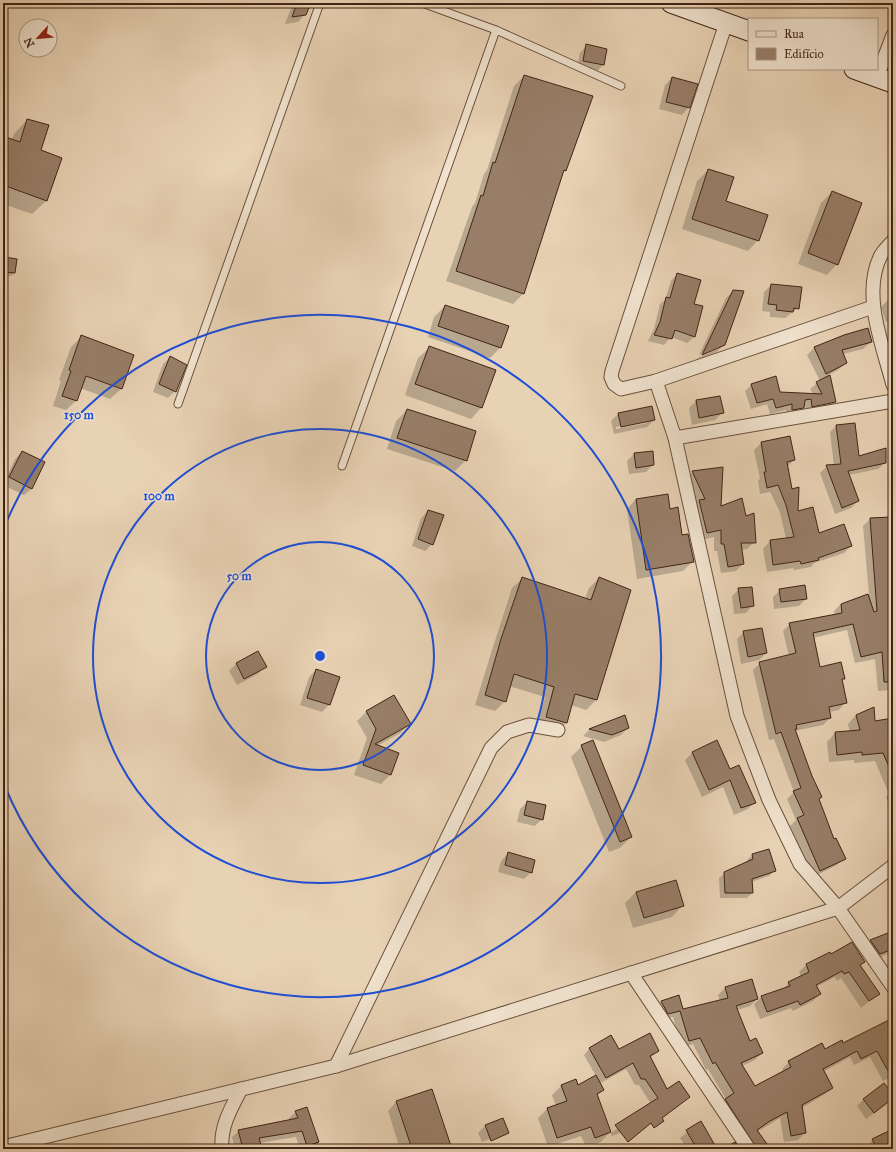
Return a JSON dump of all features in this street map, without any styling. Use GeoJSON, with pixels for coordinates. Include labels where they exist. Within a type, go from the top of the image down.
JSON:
{"type":"FeatureCollection","features":[{"type":"Feature","properties":{"kind":"main road"},"geometry":{"type":"LineString","coordinates":[[671,3],[748,31]]}},
{"type":"Feature","properties":{"kind":"main road"},"geometry":{"type":"LineString","coordinates":[[857,70],[885,80]]}},
{"type":"Feature","properties":{"kind":"street"},"geometry":{"type":"LineString","coordinates":[[726,23],[611,378],[614,384],[621,389],[656,381],[874,306]]}},
{"type":"Feature","properties":{"kind":"street"},"geometry":{"type":"LineString","coordinates":[[885,80],[893,35]]}},
{"type":"Feature","properties":{"kind":"street"},"geometry":{"type":"LineString","coordinates":[[893,241],[881,254],[874,273],[874,306],[893,385]]}},
{"type":"Feature","properties":{"kind":"street"},"geometry":{"type":"LineString","coordinates":[[656,381],[675,438],[737,716],[769,800],[800,864],[838,908],[893,987]]}},
{"type":"Feature","properties":{"kind":"street"},"geometry":{"type":"LineString","coordinates":[[675,438],[893,401]]}},
{"type":"Feature","properties":{"kind":"street"},"geometry":{"type":"LineString","coordinates":[[336,1066],[491,748],[507,732],[530,726],[558,730]]}},
{"type":"Feature","properties":{"kind":"street"},"geometry":{"type":"LineString","coordinates":[[11,1147],[336,1066],[838,908],[893,866]]}},
{"type":"Feature","properties":{"kind":"street"},"geometry":{"type":"LineString","coordinates":[[631,973],[749,1149]]}},
{"type":"Feature","properties":{"kind":"street"},"geometry":{"type":"LineString","coordinates":[[222,1149],[221,1138],[228,1115],[241,1089]]}},
{"type":"Feature","properties":{"kind":"lane"},"geometry":{"type":"LineString","coordinates":[[178,404],[320,3]]}},
{"type":"Feature","properties":{"kind":"lane"},"geometry":{"type":"LineString","coordinates":[[422,3],[496,30],[621,86]]}},
{"type":"Feature","properties":{"kind":"lane"},"geometry":{"type":"LineString","coordinates":[[342,466],[496,30]]}},
{"type":"Feature","properties":{"kind":"building"},"geometry":{"type":"Polygon","coordinates":[[[297,3],[311,3],[306,15],[292,17],[297,3]]]}},
{"type":"Feature","properties":{"kind":"building"},"geometry":{"type":"Polygon","coordinates":[[[586,44],[607,49],[604,65],[583,61],[586,44]]]}},
{"type":"Feature","properties":{"kind":"building"},"geometry":{"type":"Polygon","coordinates":[[[524,75],[593,96],[566,171],[564,170],[524,294],[456,271],[481,195],[483,196],[493,162],[495,163],[524,75]]]}},
{"type":"Feature","properties":{"kind":"building"},"geometry":{"type":"Polygon","coordinates":[[[672,77],[698,84],[690,108],[666,102],[672,77]]]}},
{"type":"Feature","properties":{"kind":"building"},"geometry":{"type":"Polygon","coordinates":[[[27,119],[49,125],[41,150],[62,158],[47,201],[3,185],[3,136],[20,142],[27,119]]]}},
{"type":"Feature","properties":{"kind":"building"},"geometry":{"type":"Polygon","coordinates":[[[708,169],[734,177],[726,201],[768,215],[759,241],[692,219],[708,169]]]}},
{"type":"Feature","properties":{"kind":"building"},"geometry":{"type":"Polygon","coordinates":[[[832,191],[862,203],[838,265],[808,253],[832,191]]]}},
{"type":"Feature","properties":{"kind":"building"},"geometry":{"type":"Polygon","coordinates":[[[4,257],[17,259],[15,273],[3,272],[4,257]]]}},
{"type":"Feature","properties":{"kind":"building"},"geometry":{"type":"Polygon","coordinates":[[[677,273],[701,280],[694,304],[703,306],[695,337],[675,330],[672,339],[654,335],[660,322],[666,297],[670,298],[677,273]]]}},
{"type":"Feature","properties":{"kind":"building"},"geometry":{"type":"Polygon","coordinates":[[[771,284],[802,287],[799,309],[794,308],[793,312],[776,310],[777,305],[768,304],[771,284]]]}},
{"type":"Feature","properties":{"kind":"building"},"geometry":{"type":"Polygon","coordinates":[[[733,290],[744,291],[725,345],[702,355],[733,290]]]}},
{"type":"Feature","properties":{"kind":"building"},"geometry":{"type":"Polygon","coordinates":[[[445,305],[509,326],[501,348],[438,326],[445,305]]]}},
{"type":"Feature","properties":{"kind":"building"},"geometry":{"type":"Polygon","coordinates":[[[868,328],[872,342],[842,350],[847,363],[826,374],[814,347],[844,335],[868,328]]]}},
{"type":"Feature","properties":{"kind":"building"},"geometry":{"type":"Polygon","coordinates":[[[81,335],[134,355],[122,389],[86,376],[77,401],[62,396],[81,335]]]}},
{"type":"Feature","properties":{"kind":"building"},"geometry":{"type":"Polygon","coordinates":[[[429,346],[496,370],[482,408],[415,384],[429,346]]]}},
{"type":"Feature","properties":{"kind":"building"},"geometry":{"type":"Polygon","coordinates":[[[170,356],[187,365],[176,392],[159,384],[170,356]]]}},
{"type":"Feature","properties":{"kind":"building"},"geometry":{"type":"Polygon","coordinates":[[[830,375],[836,402],[812,407],[811,399],[805,400],[804,408],[792,410],[792,404],[776,408],[773,399],[757,403],[751,384],[776,376],[780,392],[822,394],[816,382],[830,375]]]}},
{"type":"Feature","properties":{"kind":"building"},"geometry":{"type":"Polygon","coordinates":[[[720,396],[724,413],[699,418],[696,400],[720,396]]]}},
{"type":"Feature","properties":{"kind":"building"},"geometry":{"type":"Polygon","coordinates":[[[652,406],[655,420],[621,427],[618,413],[652,406]]]}},
{"type":"Feature","properties":{"kind":"building"},"geometry":{"type":"Polygon","coordinates":[[[407,409],[476,431],[467,461],[397,438],[407,409]]]}},
{"type":"Feature","properties":{"kind":"building"},"geometry":{"type":"Polygon","coordinates":[[[855,423],[859,456],[886,448],[886,463],[848,471],[859,501],[842,508],[826,465],[841,464],[836,425],[855,423]]]}},
{"type":"Feature","properties":{"kind":"building"},"geometry":{"type":"Polygon","coordinates":[[[790,436],[795,460],[787,462],[792,489],[799,487],[798,511],[813,507],[819,533],[844,524],[852,546],[818,558],[819,560],[801,564],[800,561],[773,565],[770,540],[794,537],[786,505],[778,485],[767,488],[761,442],[790,436]]]}},
{"type":"Feature","properties":{"kind":"building"},"geometry":{"type":"Polygon","coordinates":[[[22,451],[45,462],[32,489],[9,477],[22,451]]]}},
{"type":"Feature","properties":{"kind":"building"},"geometry":{"type":"Polygon","coordinates":[[[653,451],[654,465],[636,468],[634,453],[653,451]]]}},
{"type":"Feature","properties":{"kind":"building"},"geometry":{"type":"Polygon","coordinates":[[[723,467],[721,506],[742,498],[746,516],[754,513],[756,543],[741,543],[744,564],[728,567],[724,544],[721,544],[721,530],[707,533],[699,500],[705,499],[692,471],[723,467]]]}},
{"type":"Feature","properties":{"kind":"building"},"geometry":{"type":"Polygon","coordinates":[[[668,494],[670,509],[678,507],[682,535],[688,534],[694,562],[646,570],[636,499],[668,494]]]}},
{"type":"Feature","properties":{"kind":"building"},"geometry":{"type":"Polygon","coordinates":[[[428,510],[444,515],[433,545],[418,539],[428,510]]]}},
{"type":"Feature","properties":{"kind":"building"},"geometry":{"type":"Polygon","coordinates":[[[891,517],[893,543],[893,682],[884,682],[882,652],[861,657],[853,624],[813,633],[820,667],[841,662],[845,679],[842,679],[847,703],[829,707],[831,718],[796,725],[797,729],[795,729],[812,776],[822,797],[819,799],[834,839],[836,838],[846,859],[820,871],[797,818],[804,815],[793,791],[801,788],[781,732],[776,734],[759,662],[796,653],[789,623],[842,613],[841,604],[868,594],[874,612],[877,611],[870,518],[891,517]]]}},
{"type":"Feature","properties":{"kind":"building"},"geometry":{"type":"Polygon","coordinates":[[[522,577],[591,600],[599,577],[631,590],[597,700],[575,694],[567,723],[546,717],[554,687],[514,674],[506,702],[485,695],[501,639],[522,577]]]}},
{"type":"Feature","properties":{"kind":"building"},"geometry":{"type":"Polygon","coordinates":[[[805,585],[807,599],[781,602],[779,589],[805,585]]]}},
{"type":"Feature","properties":{"kind":"building"},"geometry":{"type":"Polygon","coordinates":[[[752,587],[754,606],[741,608],[738,588],[752,587]]]}},
{"type":"Feature","properties":{"kind":"building"},"geometry":{"type":"Polygon","coordinates":[[[762,628],[767,653],[748,657],[743,631],[762,628]]]}},
{"type":"Feature","properties":{"kind":"building"},"geometry":{"type":"Polygon","coordinates":[[[258,651],[267,667],[244,679],[236,663],[258,651]]]}},
{"type":"Feature","properties":{"kind":"building"},"geometry":{"type":"Polygon","coordinates":[[[316,669],[340,677],[330,705],[307,698],[316,669]]]}},
{"type":"Feature","properties":{"kind":"building"},"geometry":{"type":"Polygon","coordinates":[[[394,695],[411,724],[375,744],[399,753],[391,775],[363,765],[376,729],[366,711],[394,695]]]}},
{"type":"Feature","properties":{"kind":"building"},"geometry":{"type":"Polygon","coordinates":[[[874,707],[875,721],[893,718],[893,776],[883,753],[862,755],[862,752],[837,755],[835,732],[860,730],[856,715],[874,707]]]}},
{"type":"Feature","properties":{"kind":"building"},"geometry":{"type":"Polygon","coordinates":[[[625,715],[629,728],[612,735],[589,729],[625,715]]]}},
{"type":"Feature","properties":{"kind":"building"},"geometry":{"type":"Polygon","coordinates":[[[593,740],[632,837],[620,842],[581,745],[593,740]]]}},
{"type":"Feature","properties":{"kind":"building"},"geometry":{"type":"Polygon","coordinates":[[[717,740],[730,769],[739,765],[756,803],[741,808],[730,780],[709,790],[692,752],[717,740]]]}},
{"type":"Feature","properties":{"kind":"building"},"geometry":{"type":"Polygon","coordinates":[[[527,801],[546,805],[543,820],[524,815],[527,801]]]}},
{"type":"Feature","properties":{"kind":"building"},"geometry":{"type":"Polygon","coordinates":[[[769,849],[776,871],[752,879],[753,893],[725,893],[724,872],[753,859],[752,854],[769,849]]]}},
{"type":"Feature","properties":{"kind":"building"},"geometry":{"type":"Polygon","coordinates":[[[508,852],[535,860],[532,873],[505,865],[508,852]]]}},
{"type":"Feature","properties":{"kind":"building"},"geometry":{"type":"Polygon","coordinates":[[[676,880],[684,906],[644,918],[636,892],[676,880]]]}},
{"type":"Feature","properties":{"kind":"building"},"geometry":{"type":"Polygon","coordinates":[[[893,931],[893,949],[880,954],[870,940],[893,931]]]}},
{"type":"Feature","properties":{"kind":"building"},"geometry":{"type":"Polygon","coordinates":[[[852,942],[865,962],[860,965],[880,994],[869,1001],[849,972],[844,974],[842,971],[816,985],[821,994],[800,1005],[798,1001],[767,1012],[761,996],[790,986],[788,982],[809,972],[806,964],[830,952],[831,954],[852,942]]]}},
{"type":"Feature","properties":{"kind":"building"},"geometry":{"type":"Polygon","coordinates":[[[752,979],[758,999],[736,1006],[750,1041],[756,1038],[763,1053],[741,1063],[755,1086],[791,1067],[788,1061],[822,1043],[825,1049],[842,1040],[843,1043],[893,1018],[893,1080],[877,1051],[861,1059],[857,1051],[823,1069],[833,1088],[802,1105],[806,1133],[791,1136],[787,1112],[757,1130],[767,1144],[761,1149],[757,1149],[725,1099],[734,1093],[715,1062],[713,1064],[700,1038],[689,1041],[680,1011],[668,1014],[661,1001],[679,995],[683,1009],[728,998],[725,987],[752,979]]]}},
{"type":"Feature","properties":{"kind":"building"},"geometry":{"type":"Polygon","coordinates":[[[650,1033],[659,1051],[650,1056],[667,1089],[679,1081],[690,1097],[662,1118],[664,1121],[654,1128],[651,1123],[628,1142],[615,1125],[658,1098],[645,1079],[641,1079],[633,1063],[606,1078],[589,1048],[611,1035],[619,1049],[650,1033]]]}},
{"type":"Feature","properties":{"kind":"building"},"geometry":{"type":"Polygon","coordinates":[[[596,1075],[604,1090],[597,1094],[611,1132],[595,1138],[591,1127],[557,1138],[547,1108],[567,1101],[561,1085],[576,1079],[578,1085],[596,1075]]]}},
{"type":"Feature","properties":{"kind":"building"},"geometry":{"type":"Polygon","coordinates":[[[884,1083],[893,1095],[893,1098],[874,1113],[863,1099],[884,1083]]]}},
{"type":"Feature","properties":{"kind":"building"},"geometry":{"type":"Polygon","coordinates":[[[432,1089],[452,1149],[412,1149],[396,1101],[432,1089]]]}},
{"type":"Feature","properties":{"kind":"building"},"geometry":{"type":"Polygon","coordinates":[[[307,1107],[319,1142],[307,1146],[302,1131],[259,1138],[262,1149],[243,1149],[238,1130],[298,1118],[295,1111],[307,1107]]]}},
{"type":"Feature","properties":{"kind":"building"},"geometry":{"type":"Polygon","coordinates":[[[503,1118],[509,1133],[491,1141],[485,1125],[503,1118]]]}},
{"type":"Feature","properties":{"kind":"building"},"geometry":{"type":"Polygon","coordinates":[[[701,1121],[717,1149],[697,1149],[686,1130],[701,1121]]]}},
{"type":"Feature","properties":{"kind":"building"},"geometry":{"type":"Polygon","coordinates":[[[893,1129],[893,1149],[877,1149],[872,1139],[893,1129]]]}},
{"type":"Feature","properties":{"kind":"building"},"geometry":{"type":"Polygon","coordinates":[[[735,1142],[739,1149],[723,1149],[735,1142]]]}}]}
